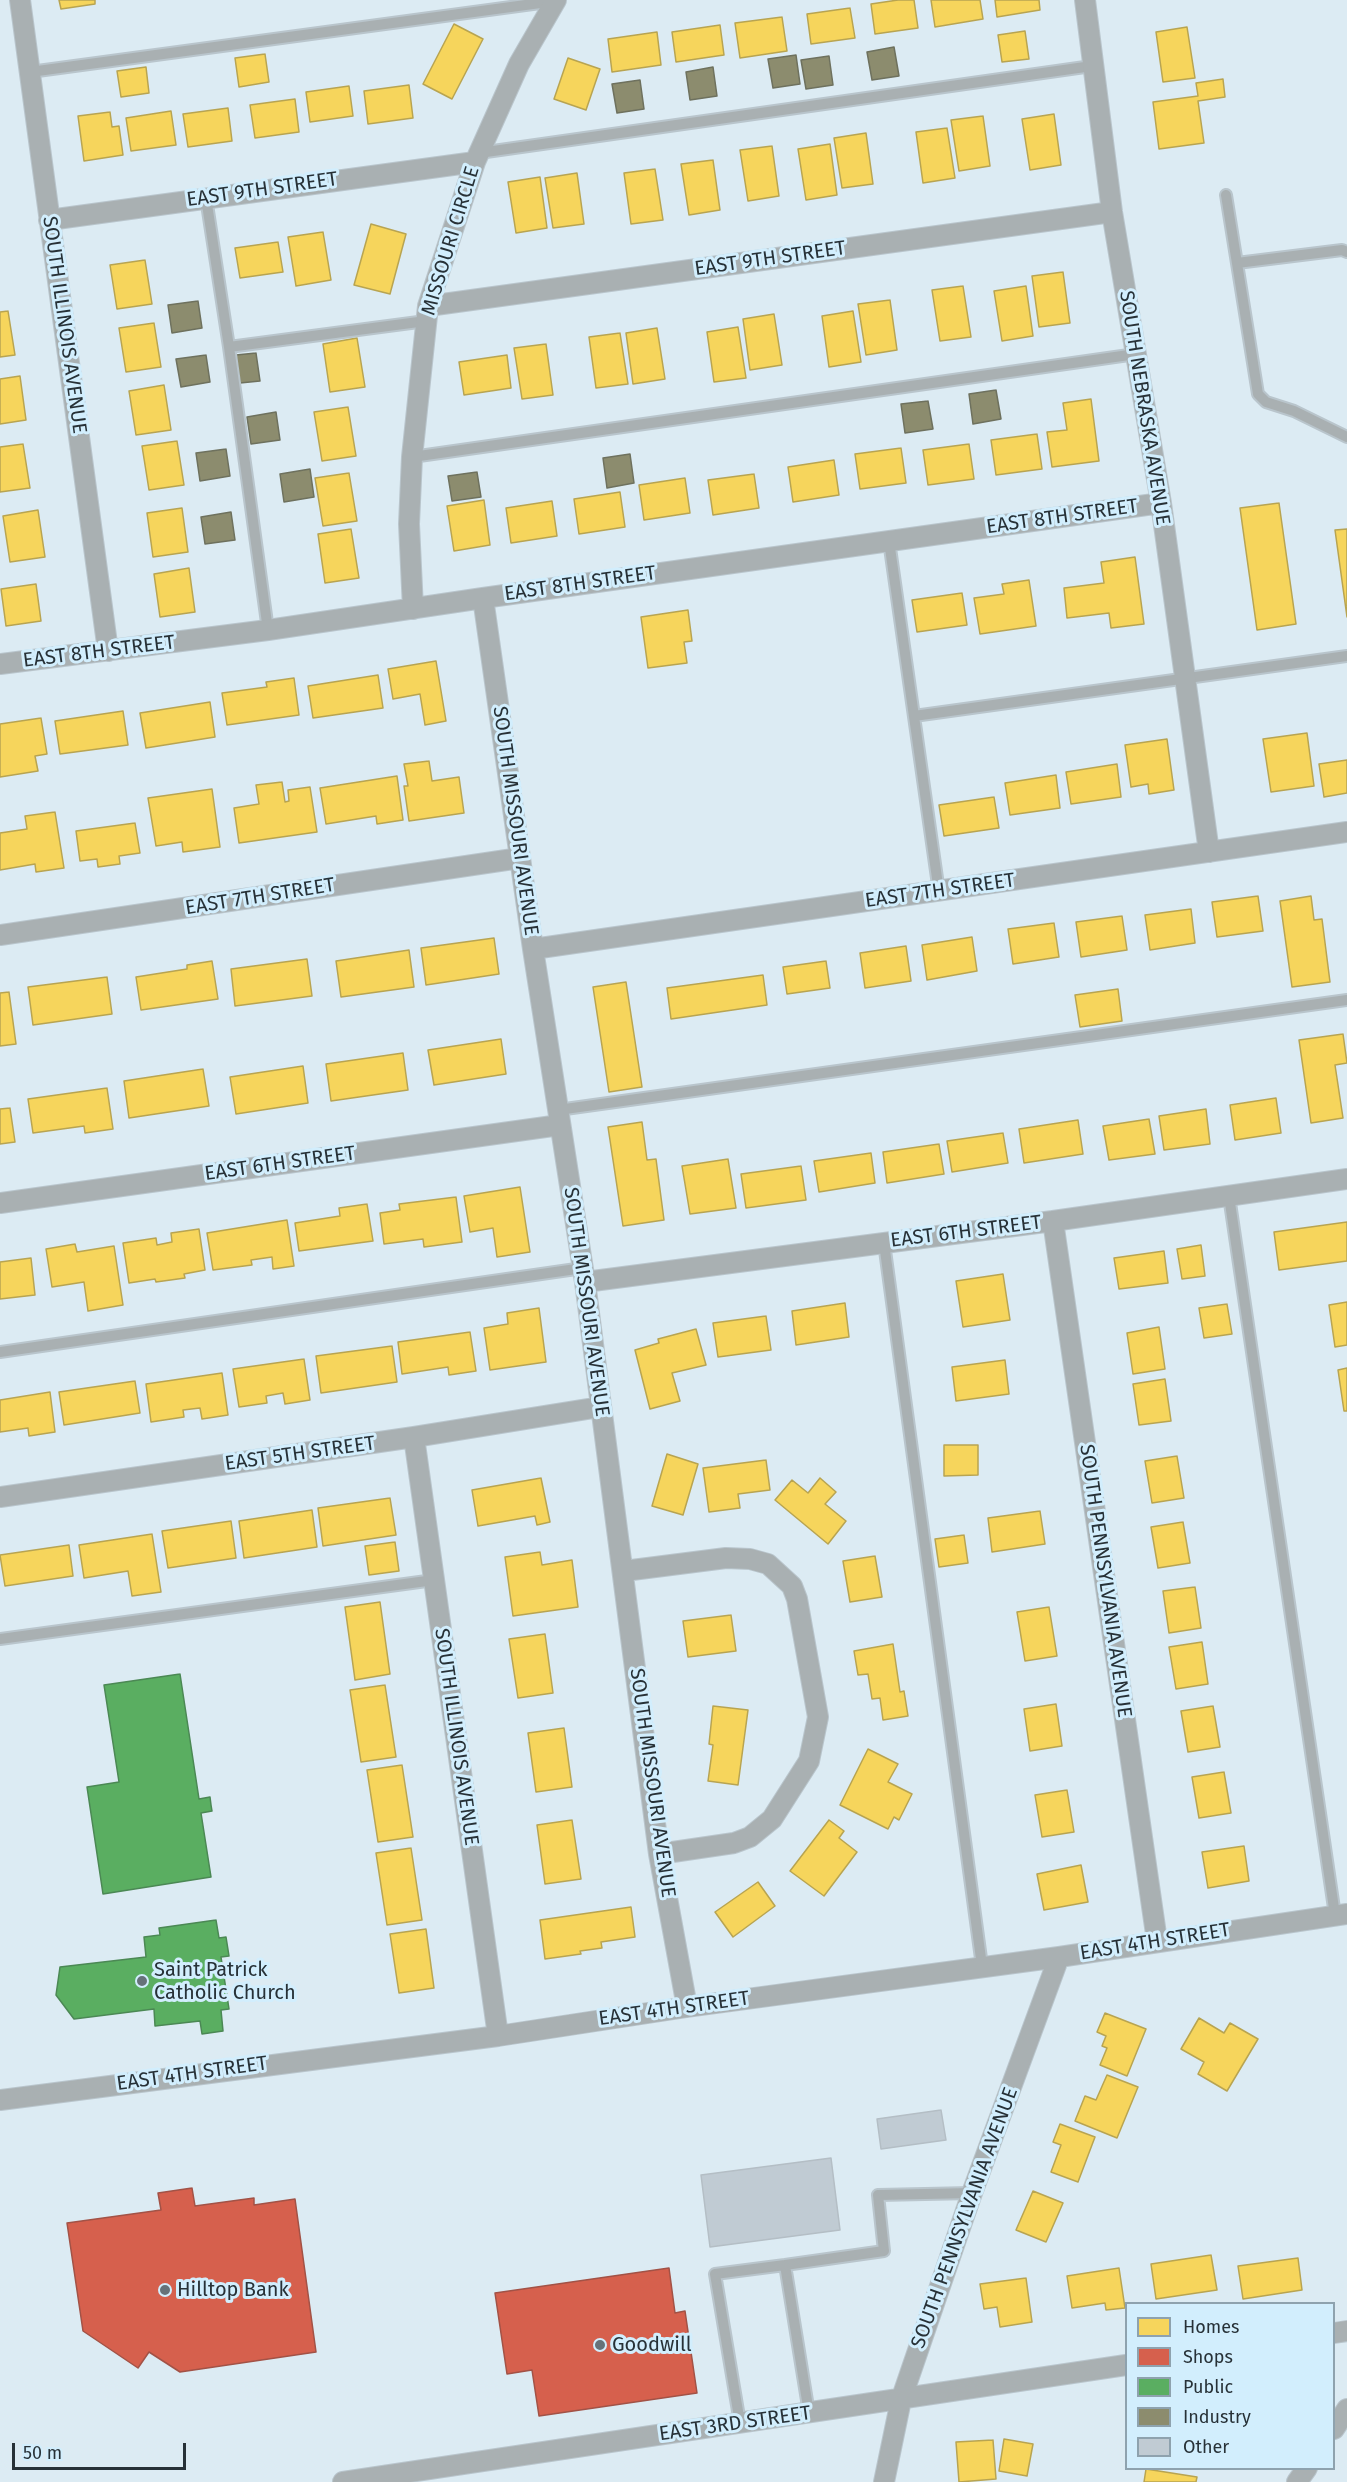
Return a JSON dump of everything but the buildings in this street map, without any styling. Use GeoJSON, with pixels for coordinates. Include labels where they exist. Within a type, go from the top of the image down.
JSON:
{"type":"FeatureCollection","features":[{"type":"Feature","properties":{"kind":"street","name":"SOUTH ILLINOIS AVENUE"},"geometry":{"type":"LineString","coordinates":[[20,0],[108,651]]}},
{"type":"Feature","properties":{"kind":"street","name":"MISSOURI CIRCLE"},"geometry":{"type":"LineString","coordinates":[[413,609],[409,524],[412,457],[427,314],[477,157],[519,64],[556,0]]}},
{"type":"Feature","properties":{"kind":"street","name":"SOUTH NEBRASKA AVENUE"},"geometry":{"type":"LineString","coordinates":[[1085,0],[1112,212],[1161,503],[1209,852]]}},
{"type":"Feature","properties":{"kind":"street","name":"EAST 9TH STREET"},"geometry":{"type":"LineString","coordinates":[[50,220],[477,157]]}},
{"type":"Feature","properties":{"kind":"street","name":"EAST 9TH STREET"},"geometry":{"type":"LineString","coordinates":[[427,314],[1112,212]]}},
{"type":"Feature","properties":{"kind":"street","name":"EAST 8TH STREET"},"geometry":{"type":"LineString","coordinates":[[0,664],[268,630],[1161,503]]}},
{"type":"Feature","properties":{"kind":"street","name":"SOUTH MISSOURI AVENUE"},"geometry":{"type":"LineString","coordinates":[[483,598],[533,949],[584,1275],[659,1854],[687,2007]]}},
{"type":"Feature","properties":{"kind":"street","name":"EAST 7TH STREET"},"geometry":{"type":"LineString","coordinates":[[533,949],[1347,832]]}},
{"type":"Feature","properties":{"kind":"street","name":"EAST 7TH STREET"},"geometry":{"type":"LineString","coordinates":[[0,935],[520,858]]}},
{"type":"Feature","properties":{"kind":"street","name":"EAST 6TH STREET"},"geometry":{"type":"LineString","coordinates":[[0,1203],[559,1118]]}},
{"type":"Feature","properties":{"kind":"street","name":"EAST 6TH STREET"},"geometry":{"type":"LineString","coordinates":[[584,1275],[884,1243],[1347,1179]]}},
{"type":"Feature","properties":{"kind":"street","name":"SOUTH PENNSYLVANIA AVENUE"},"geometry":{"type":"LineString","coordinates":[[1053,1221],[1157,1941]]}},
{"type":"Feature","properties":{"kind":"street","name":"EAST 5TH STREET"},"geometry":{"type":"LineString","coordinates":[[0,1497],[414,1437],[600,1407]]}},
{"type":"Feature","properties":{"kind":"street","name":"SOUTH ILLINOIS AVENUE"},"geometry":{"type":"LineString","coordinates":[[414,1437],[498,2036]]}},
{"type":"Feature","properties":{"kind":"street"},"geometry":{"type":"LineString","coordinates":[[624,1571],[726,1558],[750,1559],[768,1564],[784,1576],[795,1592],[818,1717],[809,1761],[772,1819],[750,1837],[734,1843],[659,1854]]}},
{"type":"Feature","properties":{"kind":"street","name":"EAST 4TH STREET"},"geometry":{"type":"LineString","coordinates":[[0,2100],[498,2036],[687,2007],[1059,1957],[1341,1914]]}},
{"type":"Feature","properties":{"kind":"street","name":"SOUTH PENNSYLVANIA AVENUE"},"geometry":{"type":"LineString","coordinates":[[884,2482],[900,2400],[972,2193],[1059,1957]]}},
{"type":"Feature","properties":{"kind":"street","name":"EAST 3RD STREET"},"geometry":{"type":"LineString","coordinates":[[343,2482],[1125,2365]]}},
{"type":"Feature","properties":{"kind":"street"},"geometry":{"type":"LineString","coordinates":[[1335,2427],[1347,2409]]}},
{"type":"Feature","properties":{"kind":"lane"},"geometry":{"type":"LineString","coordinates":[[30,72],[556,0]]}},
{"type":"Feature","properties":{"kind":"lane"},"geometry":{"type":"LineString","coordinates":[[477,157],[1092,66]]}},
{"type":"Feature","properties":{"kind":"lane"},"geometry":{"type":"LineString","coordinates":[[1226,195],[1258,394],[1266,402],[1294,411],[1347,437]]}},
{"type":"Feature","properties":{"kind":"lane"},"geometry":{"type":"LineString","coordinates":[[206,198],[268,630]]}},
{"type":"Feature","properties":{"kind":"lane"},"geometry":{"type":"LineString","coordinates":[[1237,263],[1341,250],[1347,252]]}},
{"type":"Feature","properties":{"kind":"lane"},"geometry":{"type":"LineString","coordinates":[[229,347],[427,314]]}},
{"type":"Feature","properties":{"kind":"lane"},"geometry":{"type":"LineString","coordinates":[[412,457],[1136,354]]}},
{"type":"Feature","properties":{"kind":"lane"},"geometry":{"type":"LineString","coordinates":[[889,541],[939,892]]}},
{"type":"Feature","properties":{"kind":"lane"},"geometry":{"type":"LineString","coordinates":[[914,716],[1347,656]]}},
{"type":"Feature","properties":{"kind":"lane"},"geometry":{"type":"LineString","coordinates":[[559,1118],[1347,1000]]}},
{"type":"Feature","properties":{"kind":"lane"},"geometry":{"type":"LineString","coordinates":[[1229,1196],[1341,1914]]}},
{"type":"Feature","properties":{"kind":"lane"},"geometry":{"type":"LineString","coordinates":[[884,1243],[982,1966]]}},
{"type":"Feature","properties":{"kind":"lane"},"geometry":{"type":"LineString","coordinates":[[0,1352],[584,1275]]}},
{"type":"Feature","properties":{"kind":"lane"},"geometry":{"type":"LineString","coordinates":[[0,1639],[434,1580]]}},
{"type":"Feature","properties":{"kind":"lane"},"geometry":{"type":"LineString","coordinates":[[740,2423],[715,2274],[884,2251],[878,2195],[972,2193]]}},
{"type":"Feature","properties":{"kind":"lane"},"geometry":{"type":"LineString","coordinates":[[785,2265],[808,2414]]}},
{"type":"Feature","properties":{"kind":"place","name":"Saint Patrick Catholic Church"},"geometry":{"type":"Point","coordinates":[142,1981]}},
{"type":"Feature","properties":{"kind":"place","name":"Hilltop Bank"},"geometry":{"type":"Point","coordinates":[165,2290]}},
{"type":"Feature","properties":{"kind":"place","name":"Goodwill"},"geometry":{"type":"Point","coordinates":[600,2345]}}]}
